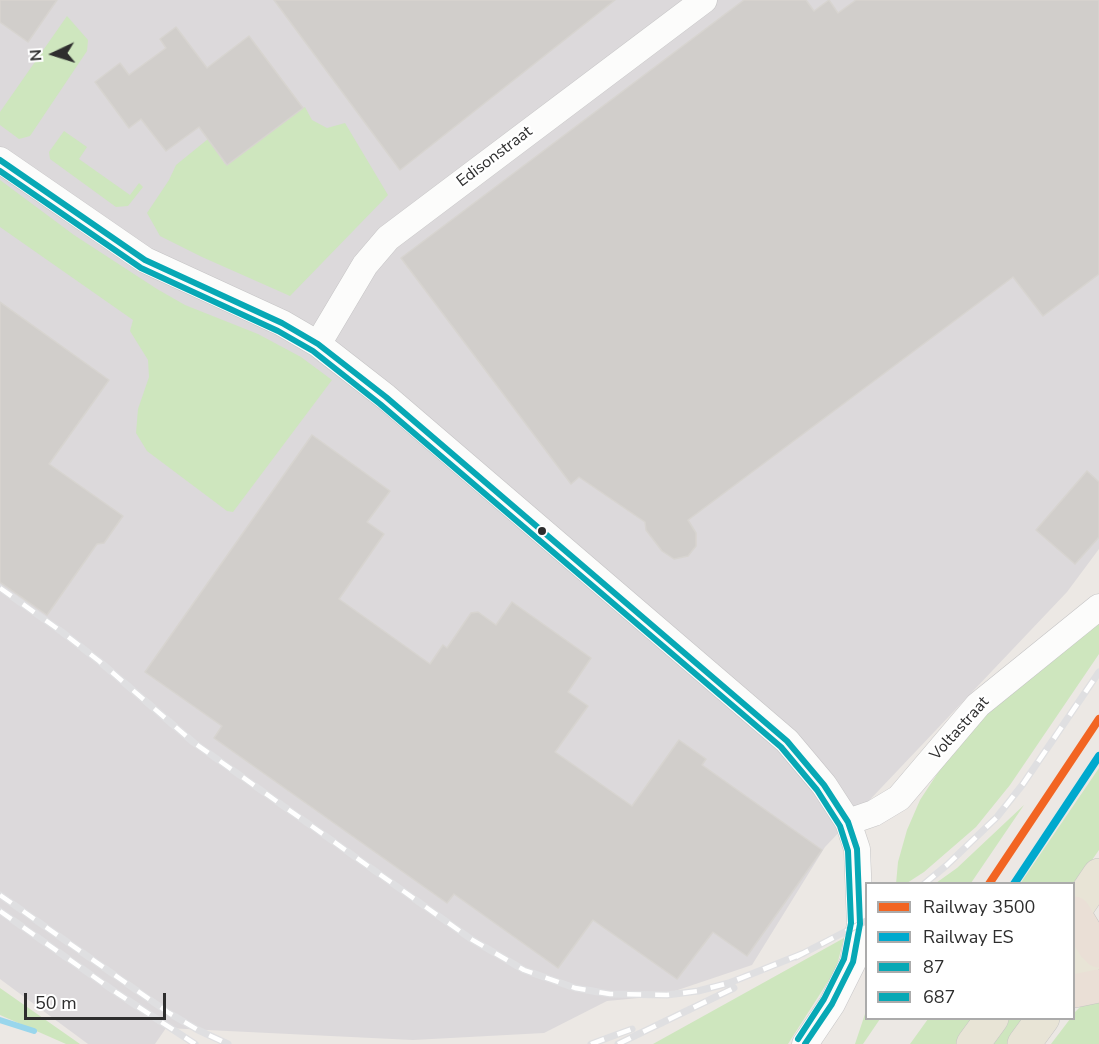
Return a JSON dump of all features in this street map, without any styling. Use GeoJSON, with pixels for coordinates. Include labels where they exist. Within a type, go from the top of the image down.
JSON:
{"type":"FeatureCollection","features":[{"type":"Feature","properties":{"kind":"highway"},"geometry":{"type":"LineString","coordinates":[[1075,913],[1098,939]]}},
{"type":"Feature","properties":{"kind":"highway"},"geometry":{"type":"LineString","coordinates":[[1075,991],[1099,986]]}},
{"type":"Feature","properties":{"kind":"main road"},"geometry":{"type":"LineString","coordinates":[[1075,911],[1099,875]]}},
{"type":"Feature","properties":{"kind":"main road"},"geometry":{"type":"LineString","coordinates":[[1075,974],[1098,939]]}},
{"type":"Feature","properties":{"kind":"main road"},"geometry":{"type":"LineString","coordinates":[[973,1044],[991,1020]]}},
{"type":"Feature","properties":{"kind":"main road"},"geometry":{"type":"LineString","coordinates":[[1024,1044],[1042,1020]]}},
{"type":"Feature","properties":{"kind":"street","name":"Edisonstraat"},"geometry":{"type":"LineString","coordinates":[[318,344],[365,265],[388,238],[704,0]]}},
{"type":"Feature","properties":{"kind":"street"},"geometry":{"type":"LineString","coordinates":[[0,160],[145,260],[282,323],[318,344],[394,405],[787,741],[824,785],[848,822],[857,849],[860,924],[853,962],[832,1004],[806,1044]]}},
{"type":"Feature","properties":{"kind":"street","name":"Voltastraat"},"geometry":{"type":"LineString","coordinates":[[848,822],[874,813],[899,798],[978,705],[1099,607]]}},
{"type":"Feature","properties":{"kind":"shaded area"},"geometry":{"type":"Polygon","coordinates":[[[0,0],[1099,0],[1099,549],[1067,592],[825,847],[752,965],[660,996],[607,1001],[544,1033],[413,1040],[166,1028],[155,1044],[88,1044],[0,979],[0,0]]]}},
{"type":"Feature","properties":{"kind":"green space"},"geometry":{"type":"Polygon","coordinates":[[[67,16],[88,40],[87,51],[30,136],[19,139],[0,125],[0,112],[67,16]]]}},
{"type":"Feature","properties":{"kind":"green space"},"geometry":{"type":"Polygon","coordinates":[[[305,107],[312,120],[327,128],[345,123],[388,195],[290,296],[160,236],[147,213],[176,165],[208,139],[225,164],[305,107]]]}},
{"type":"Feature","properties":{"kind":"green space"},"geometry":{"type":"Polygon","coordinates":[[[64,131],[87,147],[79,159],[130,195],[139,183],[143,187],[128,206],[116,207],[50,159],[49,152],[64,131]]]}},
{"type":"Feature","properties":{"kind":"green space"},"geometry":{"type":"Polygon","coordinates":[[[0,180],[74,235],[157,289],[185,305],[258,334],[301,357],[332,380],[233,512],[227,511],[147,451],[136,433],[138,409],[149,377],[148,360],[130,331],[133,320],[0,227],[0,180]]]}},
{"type":"Feature","properties":{"kind":"green space"},"geometry":{"type":"Polygon","coordinates":[[[1099,616],[1099,654],[1010,785],[976,827],[924,872],[909,882],[896,882],[898,862],[907,830],[920,800],[943,765],[992,705],[1099,616]]]}},
{"type":"Feature","properties":{"kind":"green space"},"geometry":{"type":"Polygon","coordinates":[[[1099,768],[1099,850],[1075,885],[1075,882],[1021,882],[1099,768]]]}},
{"type":"Feature","properties":{"kind":"green space"},"geometry":{"type":"Polygon","coordinates":[[[1024,805],[972,882],[937,882],[957,868],[1024,805]]]}},
{"type":"Feature","properties":{"kind":"green space"},"geometry":{"type":"Polygon","coordinates":[[[844,938],[836,969],[788,1044],[653,1044],[844,938]]]}},
{"type":"Feature","properties":{"kind":"green space"},"geometry":{"type":"Polygon","coordinates":[[[0,988],[80,1044],[66,1044],[0,1015],[0,988]]]}},
{"type":"Feature","properties":{"kind":"green space"},"geometry":{"type":"Polygon","coordinates":[[[1099,992],[1099,1044],[1051,1044],[1069,1020],[1075,1020],[1075,1012],[1099,992]]]}},
{"type":"Feature","properties":{"kind":"green space"},"geometry":{"type":"Polygon","coordinates":[[[865,1014],[865,1020],[879,1020],[863,1044],[855,1044],[865,1014]]]}},
{"type":"Feature","properties":{"kind":"green space"},"geometry":{"type":"Polygon","coordinates":[[[927,1020],[979,1020],[961,1044],[910,1044],[927,1020]]]}},
{"type":"Feature","properties":{"kind":"green space"},"geometry":{"type":"Polygon","coordinates":[[[1002,1020],[1027,1020],[1010,1044],[984,1044],[1002,1020]]]}},
{"type":"Feature","properties":{"kind":"building"},"geometry":{"type":"Polygon","coordinates":[[[0,0],[57,0],[28,42],[0,22],[0,0]]]}},
{"type":"Feature","properties":{"kind":"building"},"geometry":{"type":"Polygon","coordinates":[[[274,0],[615,0],[400,170],[274,0]]]}},
{"type":"Feature","properties":{"kind":"building"},"geometry":{"type":"Polygon","coordinates":[[[744,0],[806,0],[814,11],[829,0],[838,13],[856,0],[1099,0],[1099,274],[1043,316],[1013,277],[688,520],[696,533],[696,546],[688,556],[674,559],[662,551],[646,530],[645,522],[579,477],[571,484],[401,258],[744,0]]]}},
{"type":"Feature","properties":{"kind":"building"},"geometry":{"type":"Polygon","coordinates":[[[176,27],[207,68],[249,36],[303,108],[227,165],[199,127],[166,151],[141,119],[129,128],[95,82],[120,63],[129,75],[166,48],[160,39],[176,27]]]}},
{"type":"Feature","properties":{"kind":"building"},"geometry":{"type":"Polygon","coordinates":[[[0,302],[109,380],[49,464],[123,516],[104,543],[97,544],[47,615],[0,582],[0,302]]]}},
{"type":"Feature","properties":{"kind":"building"},"geometry":{"type":"Polygon","coordinates":[[[312,435],[390,491],[367,522],[384,534],[339,599],[430,664],[443,645],[447,648],[471,613],[478,612],[496,625],[512,602],[591,658],[568,692],[588,706],[555,752],[632,806],[679,740],[706,759],[702,765],[822,850],[747,956],[713,932],[677,979],[593,920],[558,968],[454,894],[447,903],[214,738],[222,726],[145,672],[312,435]]]}},
{"type":"Feature","properties":{"kind":"building"},"geometry":{"type":"Polygon","coordinates":[[[1087,471],[1099,482],[1099,537],[1075,564],[1036,530],[1087,471]]]}},
{"type":"Feature","properties":{"kind":"waterway"},"geometry":{"type":"LineString","coordinates":[[0,1020],[34,1031]]}},
{"type":"Feature","properties":{"kind":"railway"},"geometry":{"type":"LineString","coordinates":[[0,588],[99,661],[193,742],[471,939],[524,970],[575,988],[610,994],[667,995],[698,991],[729,983],[804,953]]}},
{"type":"Feature","properties":{"kind":"railway"},"geometry":{"type":"LineString","coordinates":[[926,882],[997,817],[1023,784],[1099,672]]}},
{"type":"Feature","properties":{"kind":"railway"},"geometry":{"type":"LineString","coordinates":[[0,895],[169,1013],[228,1044]]}},
{"type":"Feature","properties":{"kind":"railway"},"geometry":{"type":"LineString","coordinates":[[0,911],[117,993],[195,1044]]}},
{"type":"Feature","properties":{"kind":"railway"},"geometry":{"type":"LineString","coordinates":[[796,957],[865,922]]}},
{"type":"Feature","properties":{"kind":"railway"},"geometry":{"type":"LineString","coordinates":[[618,1044],[734,988]]}},
{"type":"Feature","properties":{"kind":"railway"},"geometry":{"type":"LineString","coordinates":[[591,1044],[632,1029]]}},
{"type":"Feature","properties":{"kind":"rail line","name":"3500"},"geometry":{"type":"LineString","coordinates":[[990,882],[1099,719]]}},
{"type":"Feature","properties":{"kind":"rail line","name":"ES"},"geometry":{"type":"LineString","coordinates":[[1015,882],[1099,756]]}},
{"type":"Feature","properties":{"kind":"transit line","name":"87"},"geometry":{"type":"LineString","coordinates":[[0,160],[145,260],[282,323],[318,344],[386,397],[787,741],[824,785],[848,822],[857,849],[860,924],[853,962],[832,1004],[805,1044]]}},
{"type":"Feature","properties":{"kind":"transit line","name":"687"},"geometry":{"type":"LineString","coordinates":[[0,171],[141,268],[278,331],[313,351],[380,404],[781,747],[817,790],[840,826],[848,851],[851,923],[844,959],[824,999],[798,1039]]}}]}
